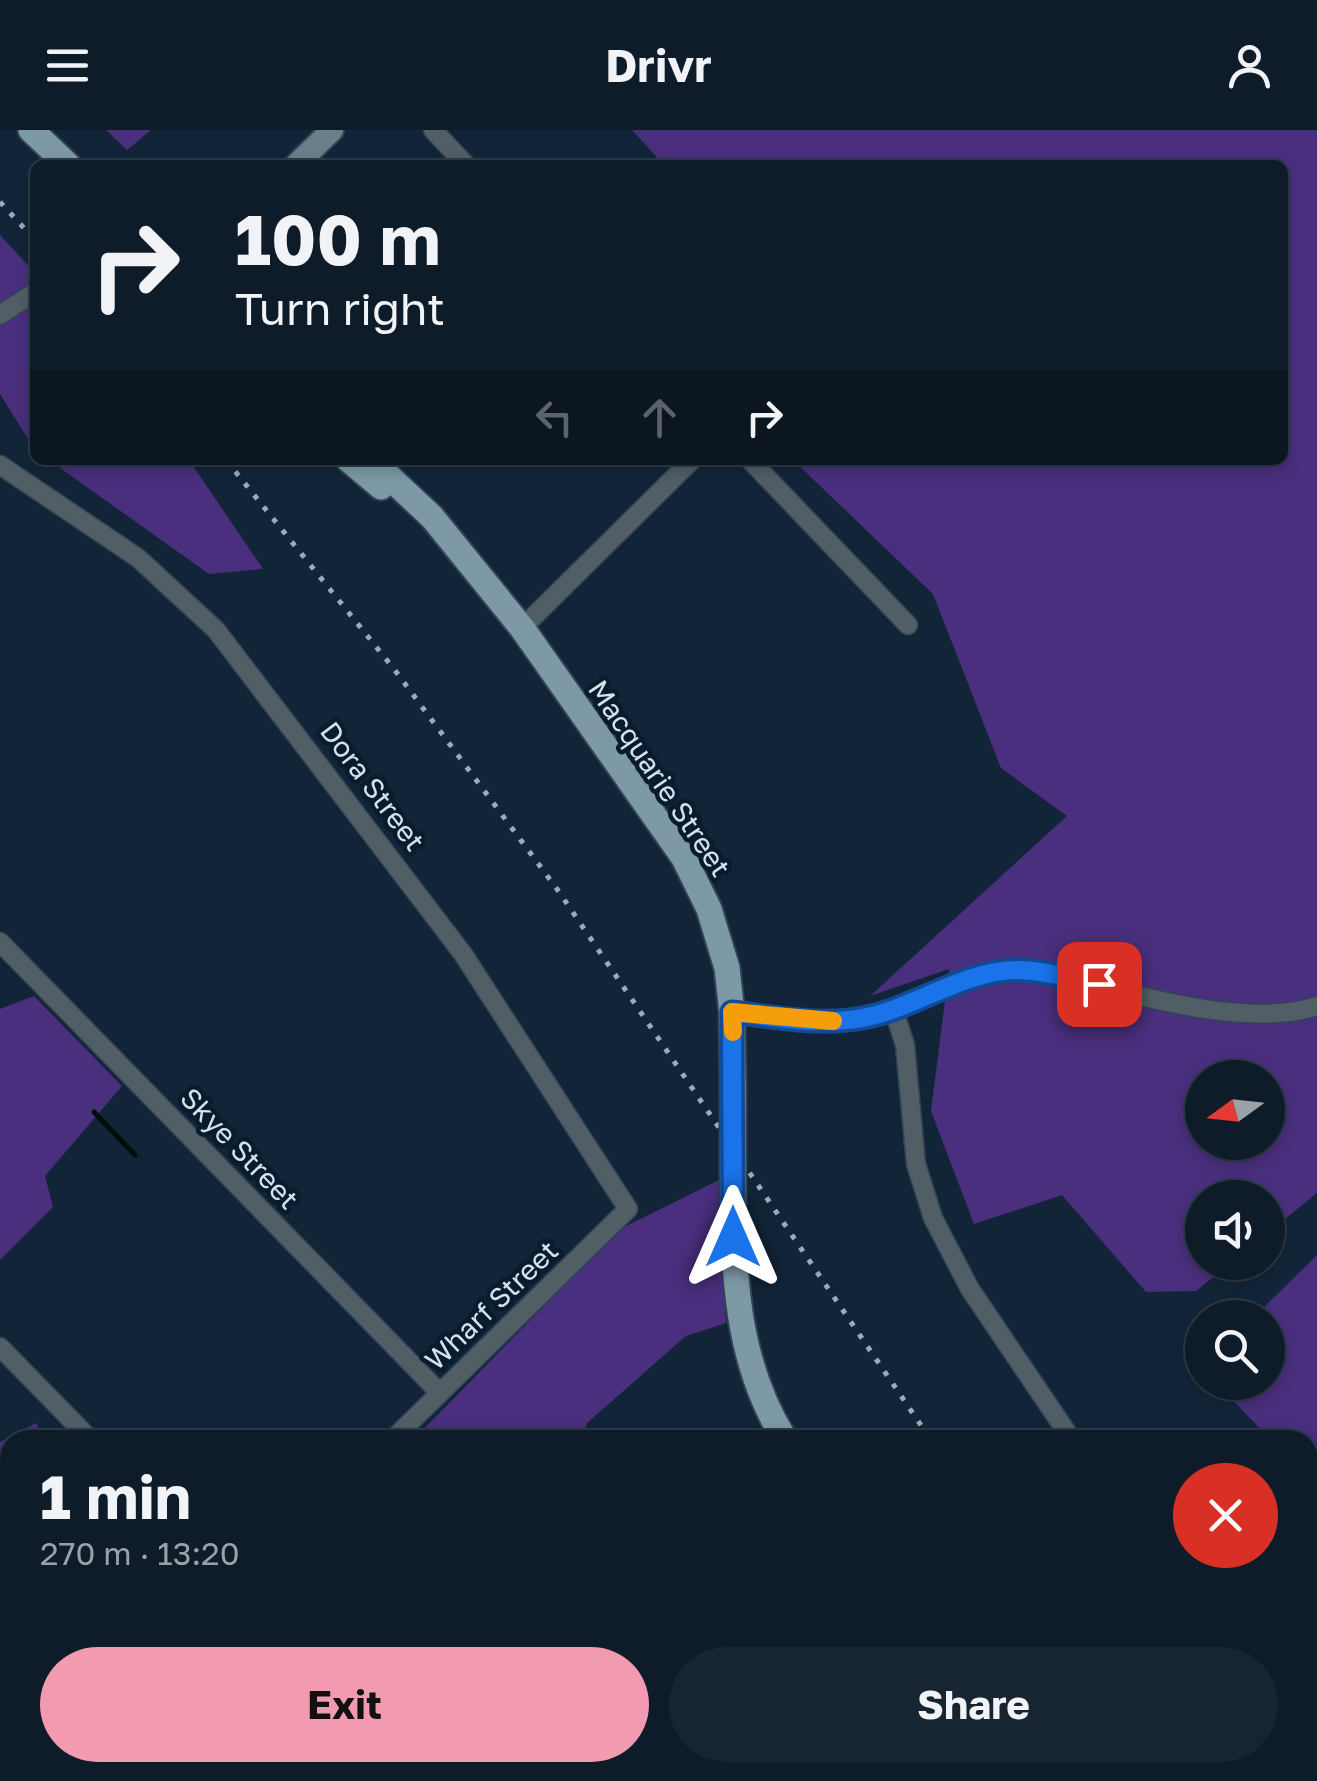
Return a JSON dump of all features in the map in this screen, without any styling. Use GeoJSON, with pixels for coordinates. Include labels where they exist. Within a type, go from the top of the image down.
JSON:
{"type":"FeatureCollection","features":[{"type":"Feature","properties":{"kind":"main road"},"geometry":{"type":"LineString","coordinates":[[18,130],[45,160]]}},
{"type":"Feature","properties":{"kind":"main road"},"geometry":{"type":"LineString","coordinates":[[31,130],[63,160]]}},
{"type":"Feature","properties":{"kind":"main road"},"geometry":{"type":"LineString","coordinates":[[301,160],[332,130]]}},
{"type":"Feature","properties":{"kind":"main road","name":"Macquarie Street"},"geometry":{"type":"LineString","coordinates":[[355,465],[412,513],[522,628]]}},
{"type":"Feature","properties":{"kind":"main road","name":"Macquarie Street"},"geometry":{"type":"LineString","coordinates":[[376,465],[432,517],[522,628],[668,834],[698,883],[719,936],[732,1012],[733,1210],[741,1328],[761,1395],[780,1430]]}},
{"type":"Feature","properties":{"kind":"street"},"geometry":{"type":"LineString","coordinates":[[432,130],[461,160]]}},
{"type":"Feature","properties":{"kind":"street"},"geometry":{"type":"LineString","coordinates":[[0,315],[30,295]]}},
{"type":"Feature","properties":{"kind":"street","name":"Dora Street"},"geometry":{"type":"LineString","coordinates":[[0,465],[138,558],[216,630],[463,954],[628,1210]]}},
{"type":"Feature","properties":{"kind":"street"},"geometry":{"type":"LineString","coordinates":[[522,628],[687,465]]}},
{"type":"Feature","properties":{"kind":"street"},"geometry":{"type":"LineString","coordinates":[[755,465],[908,625]]}},
{"type":"Feature","properties":{"kind":"street","name":"Skye Street"},"geometry":{"type":"LineString","coordinates":[[4,955],[440,1393]]}},
{"type":"Feature","properties":{"kind":"street"},"geometry":{"type":"LineString","coordinates":[[732,1012],[828,1021],[894,1011],[972,979],[1012,970],[1040,972],[1217,1012],[1263,1014],[1317,1006]]}},
{"type":"Feature","properties":{"kind":"street"},"geometry":{"type":"LineString","coordinates":[[894,1011],[906,1045],[916,1164],[932,1218],[970,1289],[1065,1430]]}},
{"type":"Feature","properties":{"kind":"street","name":"Wharf Street"},"geometry":{"type":"LineString","coordinates":[[402,1430],[628,1210]]}},
{"type":"Feature","properties":{"kind":"street"},"geometry":{"type":"LineString","coordinates":[[0,1347],[82,1430]]}},
{"type":"Feature","properties":{"kind":"shaded area"},"geometry":{"type":"Polygon","coordinates":[[[106,130],[151,130],[127,150],[106,130]]]}},
{"type":"Feature","properties":{"kind":"shaded area"},"geometry":{"type":"Polygon","coordinates":[[[632,130],[1317,130],[1317,1193],[1285,1219],[1285,1180],[1185,1180],[1185,1280],[1210,1280],[1196,1291],[1146,1292],[1062,1195],[974,1224],[931,1111],[949,969],[870,996],[1067,816],[1001,768],[933,594],[798,465],[1288,465],[1288,160],[659,160],[632,130]]]}},
{"type":"Feature","properties":{"kind":"shaded area"},"geometry":{"type":"Polygon","coordinates":[[[0,235],[30,268],[30,442],[0,394],[0,235]]]}},
{"type":"Feature","properties":{"kind":"shaded area"},"geometry":{"type":"Polygon","coordinates":[[[56,465],[192,465],[263,569],[209,574],[56,465]]]}},
{"type":"Feature","properties":{"kind":"shaded area"},"geometry":{"type":"Polygon","coordinates":[[[34,996],[122,1086],[45,1176],[53,1207],[0,1260],[0,1009],[34,996]]]}},
{"type":"Feature","properties":{"kind":"shaded area"},"geometry":{"type":"Polygon","coordinates":[[[721,1179],[726,1323],[686,1336],[587,1423],[585,1430],[423,1430],[618,1230],[721,1179]]]}},
{"type":"Feature","properties":{"kind":"shaded area"},"geometry":{"type":"Polygon","coordinates":[[[1317,1255],[1317,1430],[1261,1430],[1232,1400],[1285,1400],[1285,1300],[1271,1300],[1317,1255]]]}},
{"type":"Feature","properties":{"kind":"waterway"},"geometry":{"type":"LineString","coordinates":[[94,1112],[135,1155]]}},
{"type":"Feature","properties":{"kind":"railway"},"geometry":{"type":"LineString","coordinates":[[0,202],[30,235]]}},
{"type":"Feature","properties":{"kind":"railway"},"geometry":{"type":"LineString","coordinates":[[230,465],[394,669],[557,889],[924,1430]]}},
{"type":"Feature","properties":{"kind":"slow traffic"},"geometry":{"type":"LineString","coordinates":[[733,1032],[732,1012],[833,1021]]}},
{"type":"Feature","properties":{"kind":"route"},"geometry":{"type":"LineString","coordinates":[[733,1237],[732,1012],[828,1021],[858,1019],[894,1011],[972,979],[1012,970],[1099,984]]}}]}
